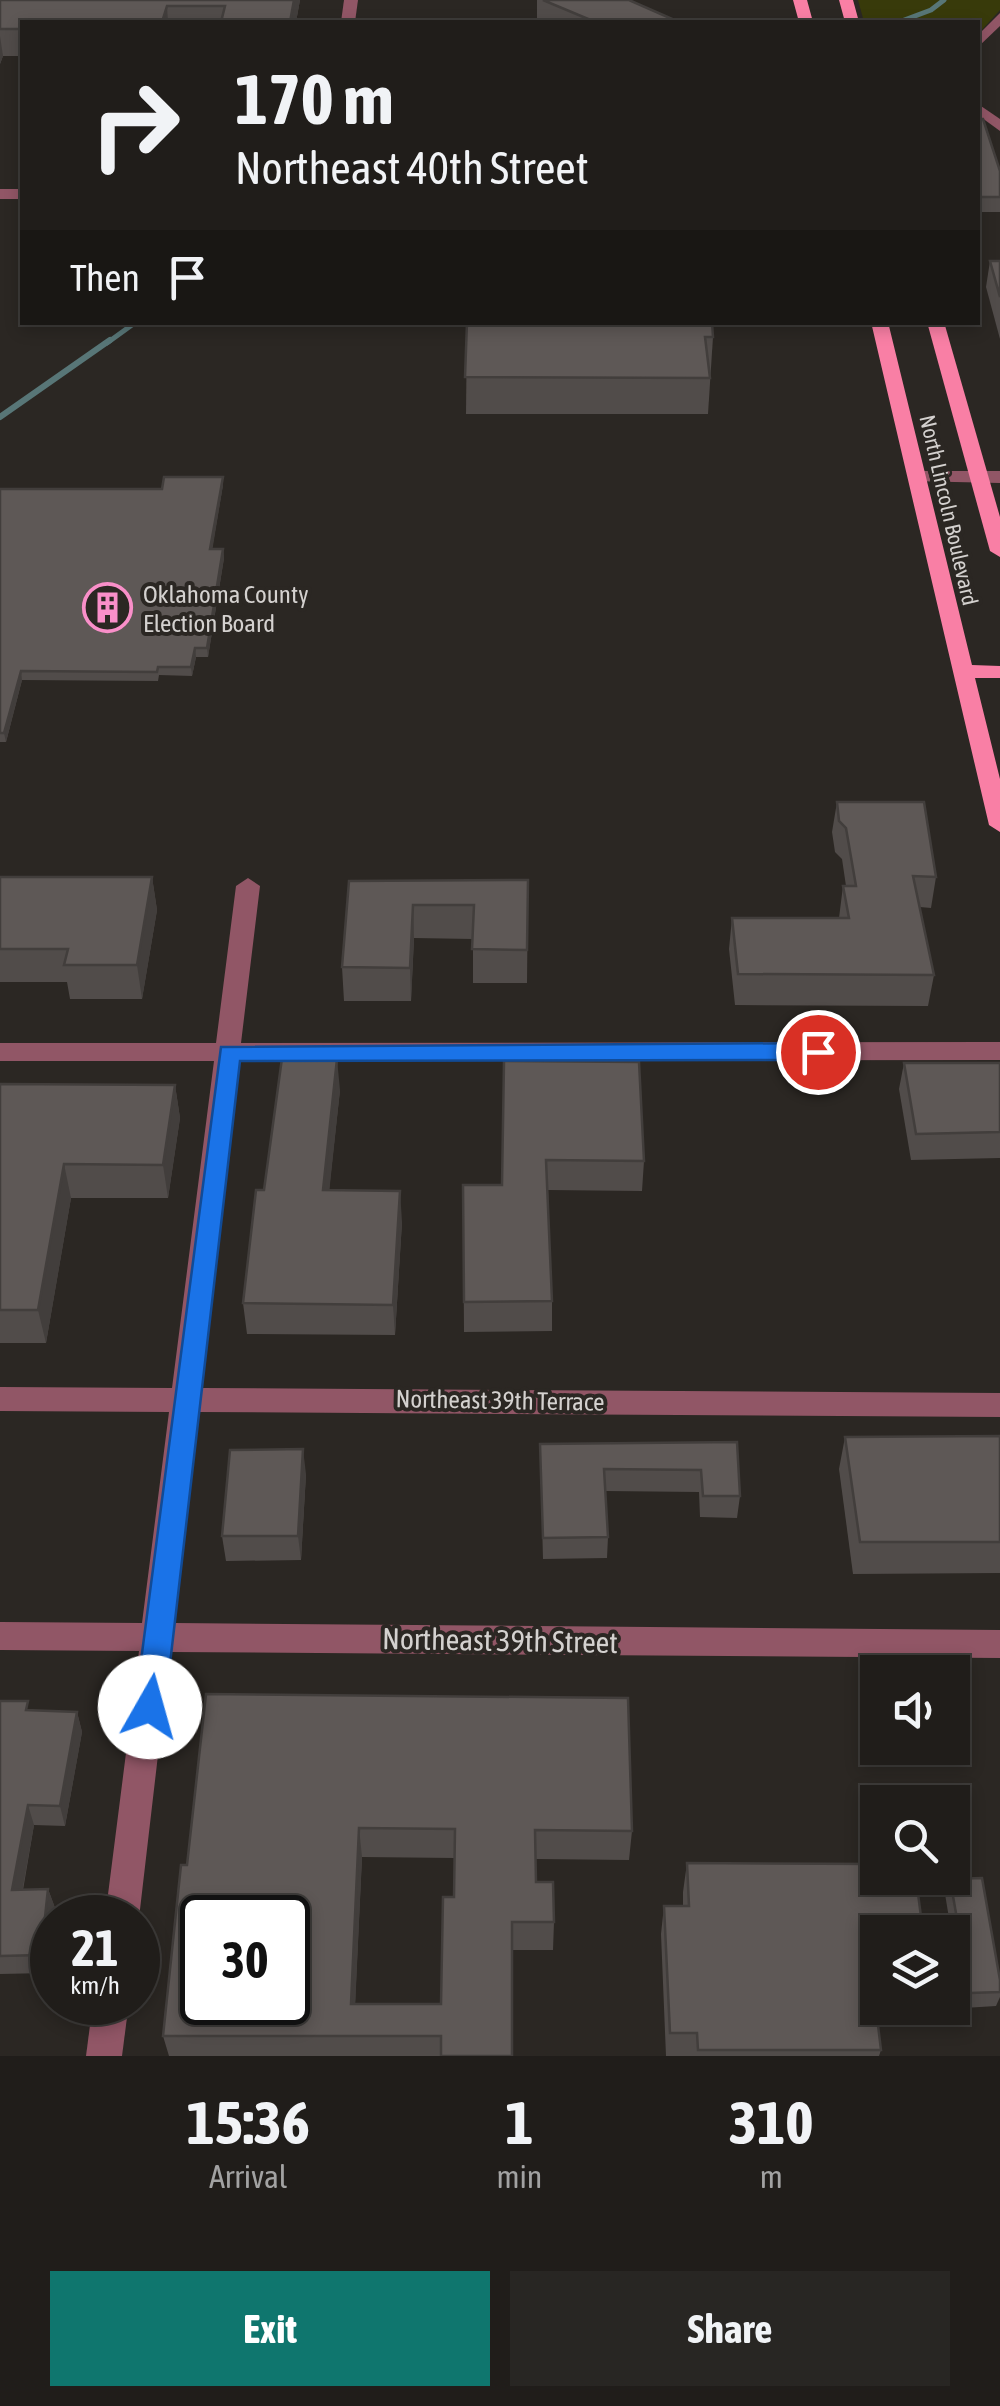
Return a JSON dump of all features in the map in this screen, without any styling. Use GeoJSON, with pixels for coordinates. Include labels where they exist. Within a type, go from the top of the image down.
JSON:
{"type":"FeatureCollection","features":[{"type":"Feature","properties":{"kind":"main road","name":"North Lincoln Boulevard"},"geometry":{"type":"LineString","coordinates":[[880,325],[1000,825]]}},
{"type":"Feature","properties":{"kind":"main road","name":"North Lincoln Boulevard"},"geometry":{"type":"LineString","coordinates":[[936,325],[1000,551]]}},
{"type":"Feature","properties":{"kind":"main road"},"geometry":{"type":"LineString","coordinates":[[962,671],[1000,672]]}},
{"type":"Feature","properties":{"kind":"street"},"geometry":{"type":"LineString","coordinates":[[980,42],[1000,17]]}},
{"type":"Feature","properties":{"kind":"street"},"geometry":{"type":"LineString","coordinates":[[980,110],[1000,126]]}},
{"type":"Feature","properties":{"kind":"street"},"geometry":{"type":"LineString","coordinates":[[916,477],[1000,477]]}},
{"type":"Feature","properties":{"kind":"street"},"geometry":{"type":"LineString","coordinates":[[125,1895],[160,1636],[248,886]]}},
{"type":"Feature","properties":{"kind":"street"},"geometry":{"type":"LineString","coordinates":[[0,1052],[1000,1051]]}},
{"type":"Feature","properties":{"kind":"street","name":"Northeast 39th Terrace"},"geometry":{"type":"LineString","coordinates":[[0,1398],[1000,1405]]}},
{"type":"Feature","properties":{"kind":"street","name":"Northeast 39th Street"},"geometry":{"type":"LineString","coordinates":[[0,1636],[1000,1644]]}},
{"type":"Feature","properties":{"kind":"street"},"geometry":{"type":"LineString","coordinates":[[104,2056],[108,2025]]}},
{"type":"Feature","properties":{"kind":"shaded area"},"geometry":{"type":"Polygon","coordinates":[[[858,0],[1000,0],[1000,10],[980,32],[980,20],[863,20],[858,0]]]}},
{"type":"Feature","properties":{"kind":"building"},"geometry":{"type":"Polygon","coordinates":[[[0,0],[294,0],[290,20],[222,20],[225,6],[167,6],[163,20],[20,20],[20,29],[0,29],[0,0]]]}},
{"type":"Feature","properties":{"kind":"building"},"geometry":{"type":"Polygon","coordinates":[[[543,0],[629,0],[674,20],[591,20],[543,0]]]}},
{"type":"Feature","properties":{"kind":"building"},"geometry":{"type":"Polygon","coordinates":[[[980,119],[1000,171],[1000,197],[980,197],[980,119]]]}},
{"type":"Feature","properties":{"kind":"building"},"geometry":{"type":"Polygon","coordinates":[[[990,261],[1000,261],[1000,297],[990,261]]]}},
{"type":"Feature","properties":{"kind":"building"},"geometry":{"type":"Polygon","coordinates":[[[467,325],[712,325],[713,337],[705,337],[710,378],[465,377],[467,325]]]}},
{"type":"Feature","properties":{"kind":"building","name":"Oklahoma County Election Board"},"geometry":{"type":"Polygon","coordinates":[[[164,477],[223,477],[210,549],[223,549],[207,648],[195,648],[191,667],[158,667],[157,672],[21,671],[4,733],[0,733],[0,489],[162,489],[164,477]]]}},
{"type":"Feature","properties":{"kind":"building"},"geometry":{"type":"Polygon","coordinates":[[[837,802],[924,802],[936,877],[913,876],[934,975],[738,974],[732,918],[849,918],[843,886],[856,886],[846,828],[839,821],[837,802]]]}},
{"type":"Feature","properties":{"kind":"building"},"geometry":{"type":"Polygon","coordinates":[[[0,877],[152,877],[137,965],[64,965],[68,949],[0,949],[0,877]]]}},
{"type":"Feature","properties":{"kind":"building"},"geometry":{"type":"Polygon","coordinates":[[[528,880],[527,950],[472,949],[474,905],[413,905],[410,968],[342,967],[349,881],[528,880]]]}},
{"type":"Feature","properties":{"kind":"building"},"geometry":{"type":"Polygon","coordinates":[[[282,1058],[337,1059],[323,1190],[400,1191],[393,1305],[243,1303],[256,1190],[264,1190],[282,1058]]]}},
{"type":"Feature","properties":{"kind":"building"},"geometry":{"type":"Polygon","coordinates":[[[504,1061],[639,1062],[644,1161],[546,1160],[552,1301],[464,1302],[463,1185],[502,1185],[504,1061]]]}},
{"type":"Feature","properties":{"kind":"building"},"geometry":{"type":"Polygon","coordinates":[[[904,1063],[1000,1063],[1000,1132],[916,1134],[904,1063]]]}},
{"type":"Feature","properties":{"kind":"building"},"geometry":{"type":"Polygon","coordinates":[[[0,1084],[175,1085],[163,1165],[64,1164],[38,1310],[0,1310],[0,1084]]]}},
{"type":"Feature","properties":{"kind":"building"},"geometry":{"type":"Polygon","coordinates":[[[1000,1436],[1000,1542],[860,1542],[845,1437],[1000,1436]]]}},
{"type":"Feature","properties":{"kind":"building"},"geometry":{"type":"Polygon","coordinates":[[[737,1442],[740,1496],[703,1496],[701,1470],[604,1469],[608,1537],[543,1538],[540,1444],[737,1442]]]}},
{"type":"Feature","properties":{"kind":"building"},"geometry":{"type":"Polygon","coordinates":[[[303,1449],[298,1536],[222,1536],[230,1450],[303,1449]]]}},
{"type":"Feature","properties":{"kind":"building"},"geometry":{"type":"Polygon","coordinates":[[[206,1694],[628,1698],[632,1831],[535,1830],[536,1882],[553,1882],[554,1922],[512,1922],[512,2056],[441,2056],[441,2036],[163,2036],[181,1865],[187,1865],[206,1694]],[[359,1828],[351,2004],[441,2004],[443,1897],[454,1897],[455,1829],[359,1828]]]}},
{"type":"Feature","properties":{"kind":"building"},"geometry":{"type":"Polygon","coordinates":[[[0,1701],[28,1701],[26,1710],[77,1712],[60,1806],[28,1805],[12,1890],[48,1889],[47,1895],[30,1895],[30,1955],[0,1956],[0,1701]]]}},
{"type":"Feature","properties":{"kind":"building"},"geometry":{"type":"Polygon","coordinates":[[[687,1863],[860,1864],[860,1895],[918,1895],[921,1915],[860,1915],[860,2025],[878,2025],[881,2050],[698,2050],[697,2033],[670,2033],[664,1906],[689,1906],[687,1863]]]}},
{"type":"Feature","properties":{"kind":"building"},"geometry":{"type":"Polygon","coordinates":[[[970,1878],[982,1878],[1000,1992],[970,1993],[970,1915],[956,1915],[953,1895],[970,1895],[970,1878]]]}},
{"type":"Feature","properties":{"kind":"waterway"},"geometry":{"type":"LineString","coordinates":[[904,20],[931,10],[944,0]]}},
{"type":"Feature","properties":{"kind":"waterway"},"geometry":{"type":"LineString","coordinates":[[107,343],[132,325]]}},
{"type":"Feature","properties":{"kind":"waterway"},"geometry":{"type":"LineString","coordinates":[[0,417],[110,340]]}},
{"type":"Feature","properties":{"kind":"place","name":"Oklahoma County Election Board"},"geometry":{"type":"Point","coordinates":[108,608]}},
{"type":"Feature","properties":{"kind":"route"},"geometry":{"type":"LineString","coordinates":[[150,1707],[229,1053],[818,1052]]}}]}
